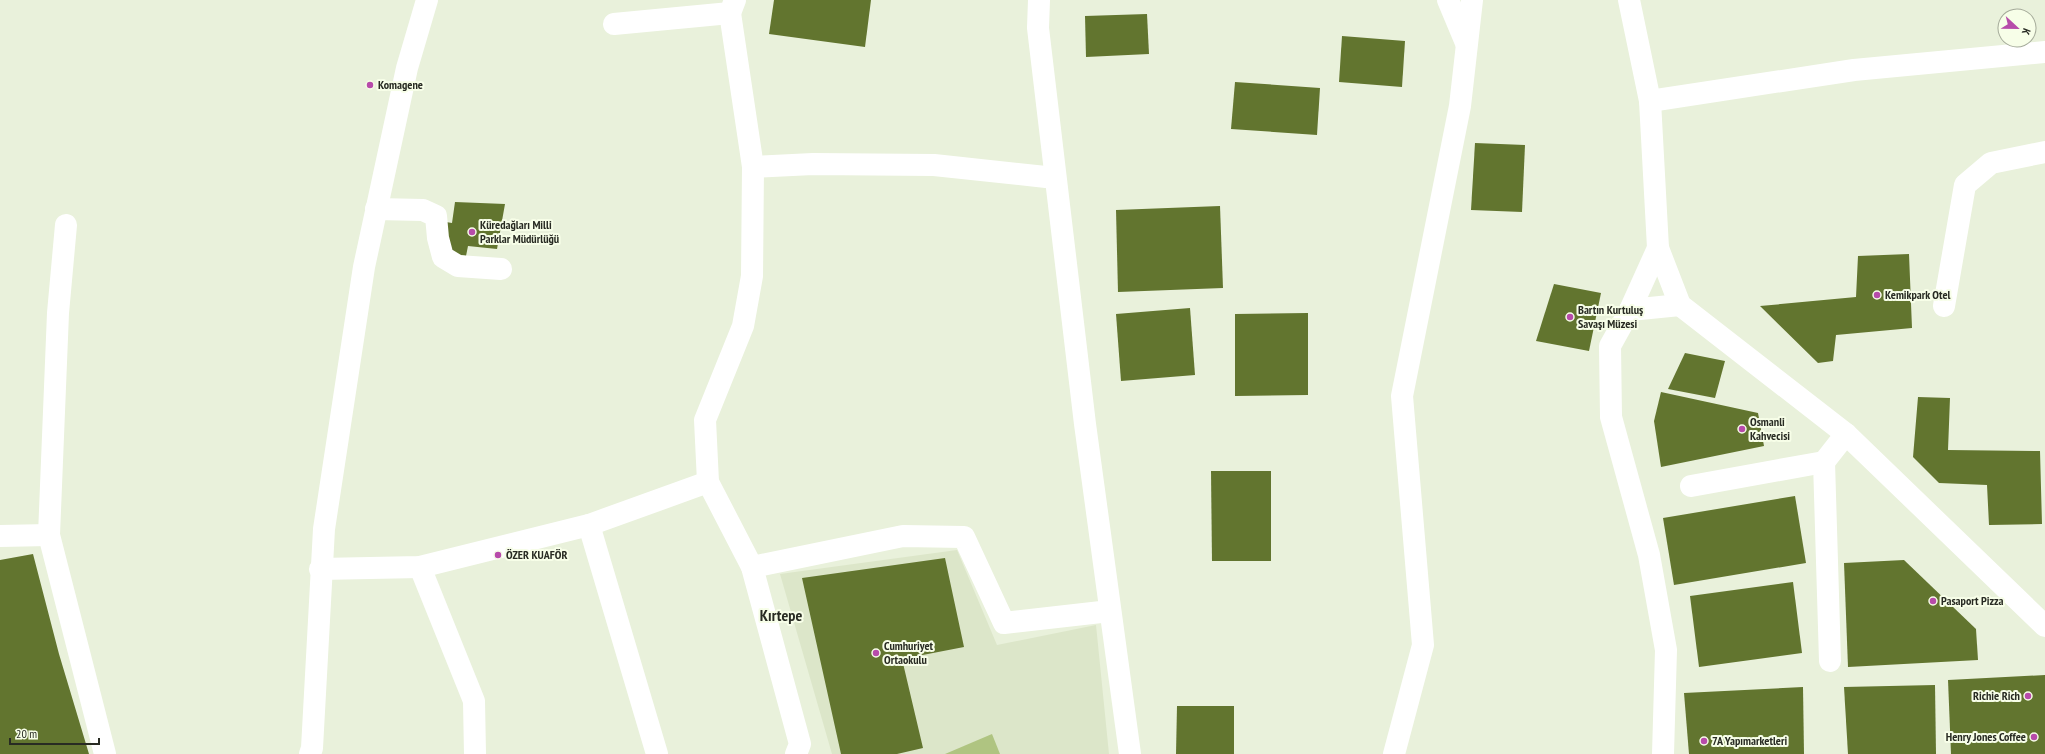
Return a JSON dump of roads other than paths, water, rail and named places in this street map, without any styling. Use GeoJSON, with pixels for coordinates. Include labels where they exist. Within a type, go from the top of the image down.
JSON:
{"type":"FeatureCollection","features":[{"type":"Feature","properties":{"kind":"street"},"geometry":{"type":"LineString","coordinates":[[310,754],[312,748],[320,569],[324,529],[362,274],[407,68],[427,0]]}},
{"type":"Feature","properties":{"kind":"street"},"geometry":{"type":"LineString","coordinates":[[1039,0],[1038,28],[1055,178],[1084,416],[1130,754]]}},
{"type":"Feature","properties":{"kind":"street"},"geometry":{"type":"LineString","coordinates":[[1448,0],[1467,45]]}},
{"type":"Feature","properties":{"kind":"street"},"geometry":{"type":"LineString","coordinates":[[1394,754],[1423,645],[1402,396],[1460,106],[1472,0]]}},
{"type":"Feature","properties":{"kind":"street"},"geometry":{"type":"LineString","coordinates":[[1630,0],[1650,101],[1658,248],[1680,305],[1846,434],[2045,626]]}},
{"type":"Feature","properties":{"kind":"street"},"geometry":{"type":"LineString","coordinates":[[614,24],[733,6],[753,167],[752,276],[743,326],[704,420],[708,482],[752,567],[800,744],[796,754]]}},
{"type":"Feature","properties":{"kind":"street"},"geometry":{"type":"LineString","coordinates":[[1650,101],[1854,70],[2045,52]]}},
{"type":"Feature","properties":{"kind":"street"},"geometry":{"type":"LineString","coordinates":[[1944,306],[1965,185],[1991,163],[2045,152]]}},
{"type":"Feature","properties":{"kind":"street"},"geometry":{"type":"LineString","coordinates":[[753,167],[813,164],[934,164],[1055,178]]}},
{"type":"Feature","properties":{"kind":"street"},"geometry":{"type":"LineString","coordinates":[[376,209],[423,210],[436,216],[438,238],[443,257],[458,266],[501,269]]}},
{"type":"Feature","properties":{"kind":"street"},"geometry":{"type":"LineString","coordinates":[[66,225],[58,313],[49,534],[105,754]]}},
{"type":"Feature","properties":{"kind":"street"},"geometry":{"type":"LineString","coordinates":[[1658,248],[1630,310],[1610,346],[1611,417],[1649,555],[1666,650],[1663,754]]}},
{"type":"Feature","properties":{"kind":"street"},"geometry":{"type":"LineString","coordinates":[[1630,310],[1680,305]]}},
{"type":"Feature","properties":{"kind":"street"},"geometry":{"type":"LineString","coordinates":[[1830,661],[1824,462],[1846,434]]}},
{"type":"Feature","properties":{"kind":"street"},"geometry":{"type":"LineString","coordinates":[[1691,486],[1824,462]]}},
{"type":"Feature","properties":{"kind":"street"},"geometry":{"type":"LineString","coordinates":[[320,569],[420,567],[589,525],[708,482]]}},
{"type":"Feature","properties":{"kind":"street"},"geometry":{"type":"LineString","coordinates":[[589,525],[657,754]]}},
{"type":"Feature","properties":{"kind":"street"},"geometry":{"type":"LineString","coordinates":[[0,536],[49,534]]}},
{"type":"Feature","properties":{"kind":"street"},"geometry":{"type":"LineString","coordinates":[[752,567],[903,536],[964,536],[1004,623],[1110,611]]}},
{"type":"Feature","properties":{"kind":"street"},"geometry":{"type":"LineString","coordinates":[[420,567],[474,701],[475,754]]}},
{"type":"Feature","properties":{"kind":"place","name":"Komagene"},"geometry":{"type":"Point","coordinates":[370,85]}},
{"type":"Feature","properties":{"kind":"place","name":"Küredağları Milli Parklar Müdürlüğü"},"geometry":{"type":"Point","coordinates":[472,232]}},
{"type":"Feature","properties":{"kind":"place","name":"Kemikpark Otel"},"geometry":{"type":"Point","coordinates":[1877,295]}},
{"type":"Feature","properties":{"kind":"place","name":"Bartın Kurtuluş Savaşı Müzesi"},"geometry":{"type":"Point","coordinates":[1570,317]}},
{"type":"Feature","properties":{"kind":"place","name":"Osmanli Kahvecisi"},"geometry":{"type":"Point","coordinates":[1742,429]}},
{"type":"Feature","properties":{"kind":"place","name":"ÖZER KUAFÖR"},"geometry":{"type":"Point","coordinates":[498,555]}},
{"type":"Feature","properties":{"kind":"place","name":"Pasaport Pizza"},"geometry":{"type":"Point","coordinates":[1933,601]}},
{"type":"Feature","properties":{"kind":"place","name":"Cumhuriyet Ortaokulu"},"geometry":{"type":"Point","coordinates":[876,653]}},
{"type":"Feature","properties":{"kind":"place","name":"Richie Rich"},"geometry":{"type":"Point","coordinates":[2028,696]}},
{"type":"Feature","properties":{"kind":"place","name":"Henry Jones Coffee"},"geometry":{"type":"Point","coordinates":[2034,737]}},
{"type":"Feature","properties":{"kind":"place","name":"7A Yapımarketleri"},"geometry":{"type":"Point","coordinates":[1704,741]}},
{"type":"Feature","properties":{"kind":"district","name":"Kırtepe"},"geometry":{"type":"Point","coordinates":[781,615]}}]}
